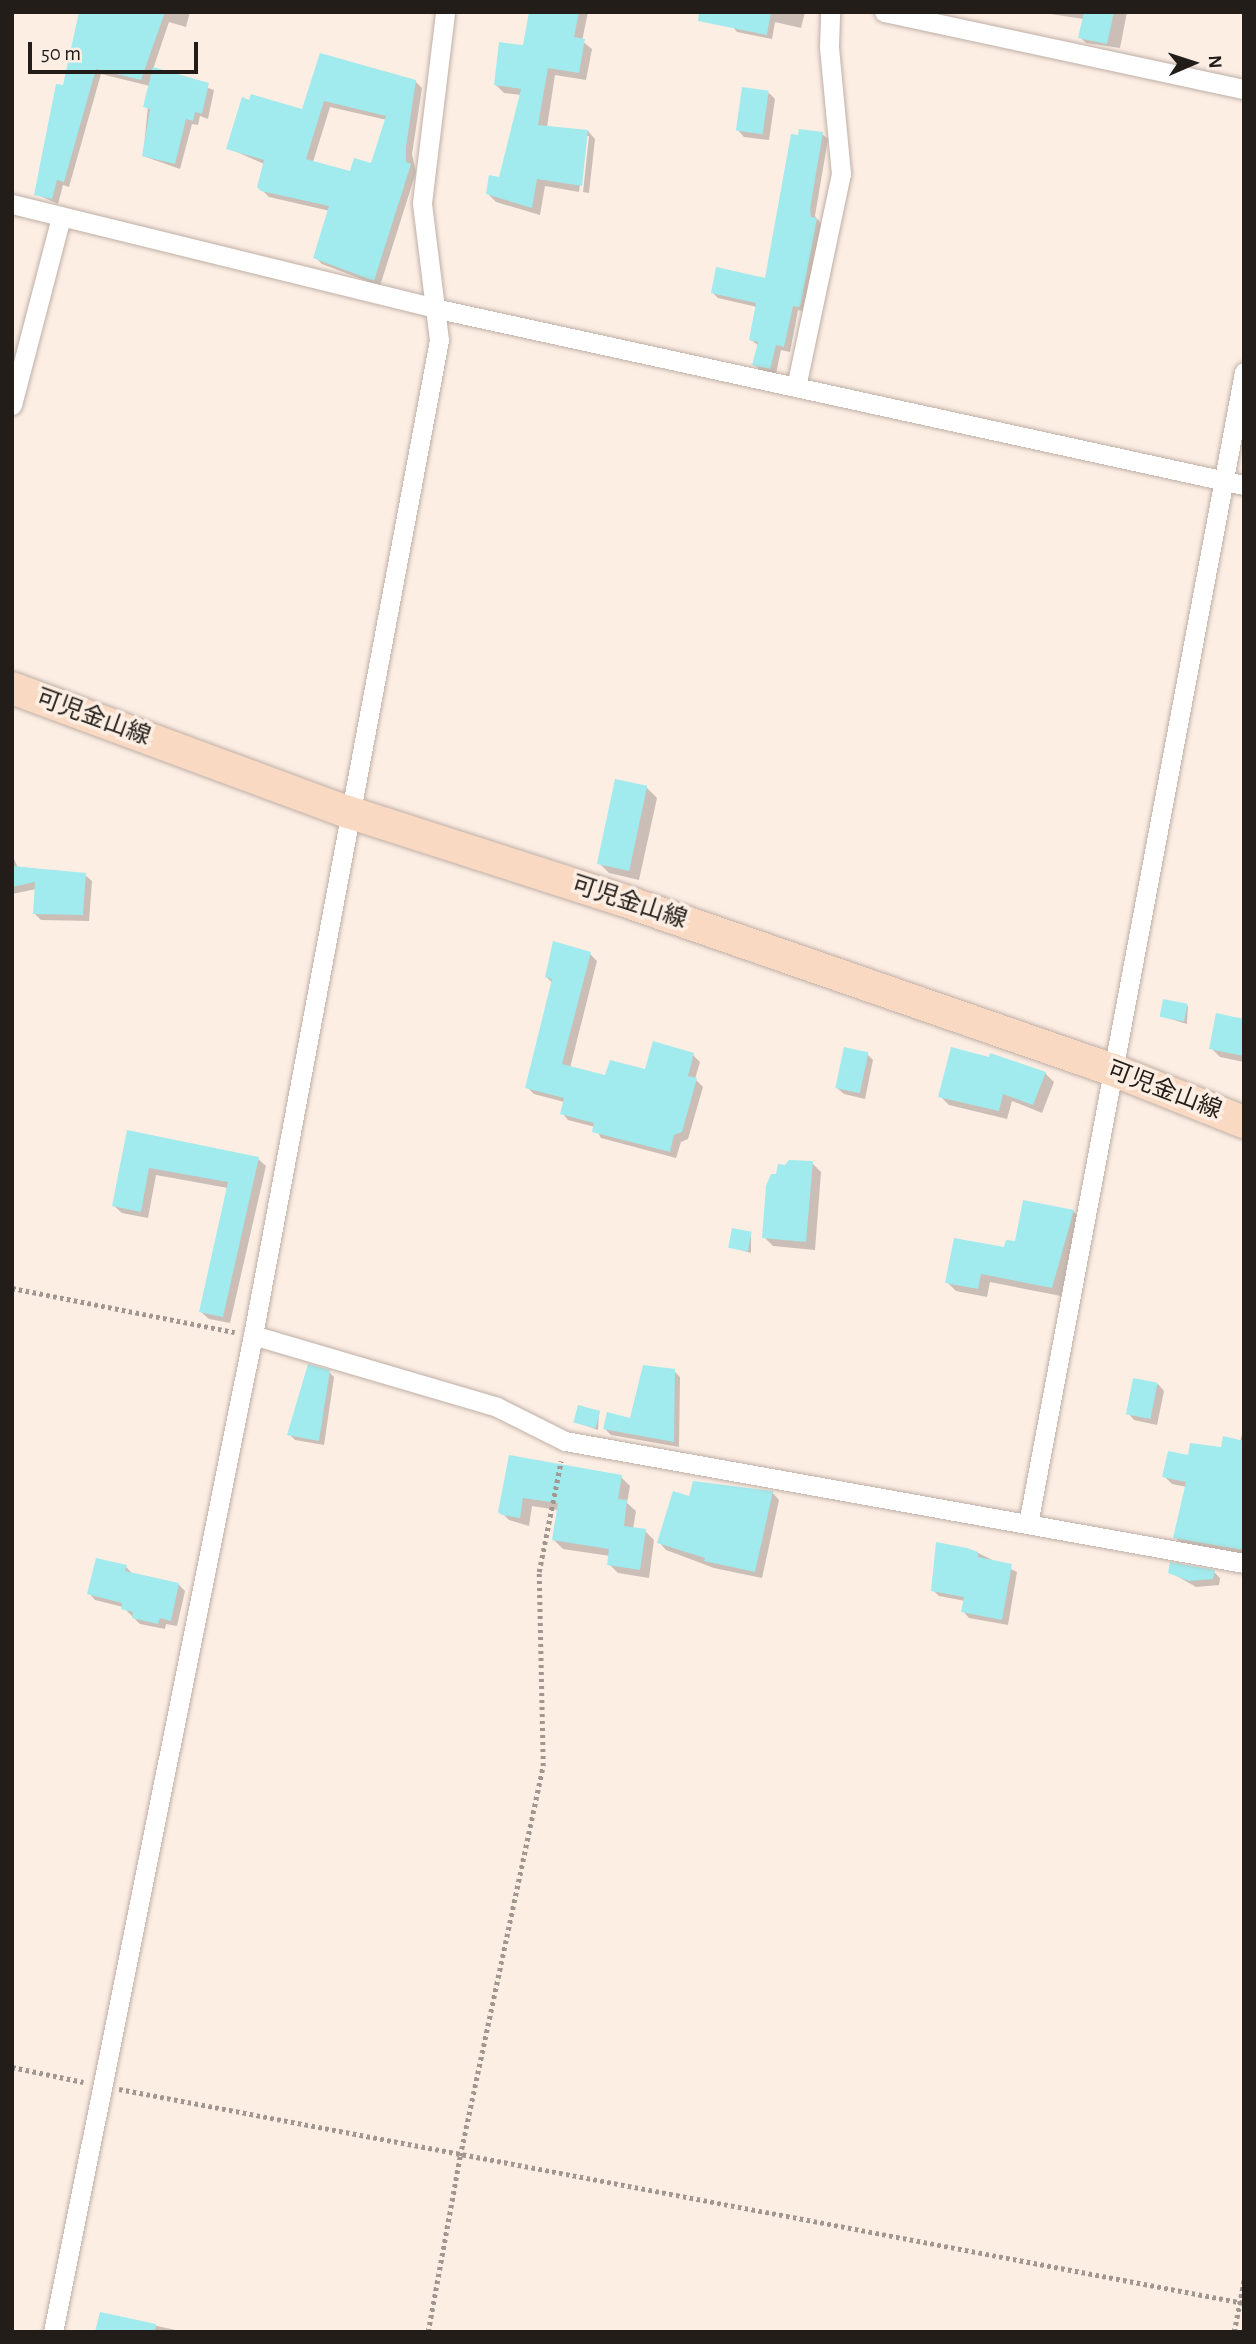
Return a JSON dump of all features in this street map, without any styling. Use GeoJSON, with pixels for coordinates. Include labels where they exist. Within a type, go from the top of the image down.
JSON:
{"type":"FeatureCollection","features":[{"type":"Feature","properties":{"kind":"main road","name":"可児金山線"},"geometry":{"type":"LineString","coordinates":[[12,688],[348,812],[622,900],[1113,1070],[1244,1122]]}},
{"type":"Feature","properties":{"kind":"street"},"geometry":{"type":"LineString","coordinates":[[53,2332],[253,1335],[348,812],[439,340],[422,203],[445,12]]}},
{"type":"Feature","properties":{"kind":"street"},"geometry":{"type":"LineString","coordinates":[[796,387],[841,174],[829,46],[830,12]]}},
{"type":"Feature","properties":{"kind":"street"},"geometry":{"type":"LineString","coordinates":[[884,12],[1244,89]]}},
{"type":"Feature","properties":{"kind":"street"},"geometry":{"type":"LineString","coordinates":[[12,204],[434,308],[1244,485]]}},
{"type":"Feature","properties":{"kind":"street"},"geometry":{"type":"LineString","coordinates":[[12,405],[61,217]]}},
{"type":"Feature","properties":{"kind":"street"},"geometry":{"type":"LineString","coordinates":[[1028,1524],[1221,481],[1244,372]]}},
{"type":"Feature","properties":{"kind":"street"},"geometry":{"type":"LineString","coordinates":[[253,1335],[497,1407],[565,1441],[1244,1563]]}},
{"type":"Feature","properties":{"kind":"path"},"geometry":{"type":"LineString","coordinates":[[12,1288],[253,1335]]}},
{"type":"Feature","properties":{"kind":"path"},"geometry":{"type":"LineString","coordinates":[[428,2332],[460,2156],[543,1766],[539,1572],[565,1441]]}},
{"type":"Feature","properties":{"kind":"path"},"geometry":{"type":"LineString","coordinates":[[12,2067],[460,2156],[1242,2302]]}},
{"type":"Feature","properties":{"kind":"path"},"geometry":{"type":"LineString","coordinates":[[1234,2332],[1242,2302],[1244,2280]]}},
{"type":"Feature","properties":{"kind":"building"},"geometry":{"type":"Polygon","coordinates":[[[79,12],[165,12],[141,80],[96,69],[64,182],[57,180],[52,199],[34,195],[56,84],[63,85],[79,12]]]}},
{"type":"Feature","properties":{"kind":"building"},"geometry":{"type":"Polygon","coordinates":[[[529,12],[579,12],[574,37],[585,39],[579,73],[548,68],[538,125],[588,130],[582,186],[537,179],[532,208],[486,194],[489,175],[499,177],[521,89],[494,85],[499,42],[523,45],[529,12]]]}},
{"type":"Feature","properties":{"kind":"building"},"geometry":{"type":"Polygon","coordinates":[[[699,12],[771,12],[767,35],[698,21],[699,12]]]}},
{"type":"Feature","properties":{"kind":"building"},"geometry":{"type":"Polygon","coordinates":[[[1084,12],[1114,12],[1107,44],[1078,38],[1084,12]]]}},
{"type":"Feature","properties":{"kind":"building"},"geometry":{"type":"Polygon","coordinates":[[[320,53],[416,80],[406,147],[406,162],[411,164],[374,281],[313,258],[329,206],[261,191],[257,187],[264,160],[226,149],[242,97],[249,100],[251,94],[302,109],[320,53]],[[324,101],[306,159],[350,171],[354,158],[371,163],[386,116],[324,101]]]}},
{"type":"Feature","properties":{"kind":"building"},"geometry":{"type":"Polygon","coordinates":[[[153,67],[209,83],[202,114],[195,112],[193,121],[186,119],[175,164],[142,156],[150,109],[143,107],[153,67]]]}},
{"type":"Feature","properties":{"kind":"building"},"geometry":{"type":"Polygon","coordinates":[[[742,87],[769,91],[763,134],[736,131],[742,87]]]}},
{"type":"Feature","properties":{"kind":"building"},"geometry":{"type":"Polygon","coordinates":[[[799,129],[823,132],[810,209],[811,217],[817,218],[800,307],[793,306],[784,347],[776,345],[770,369],[752,365],[758,342],[749,340],[756,303],[711,293],[716,267],[765,278],[791,134],[798,135],[799,129]]]}},
{"type":"Feature","properties":{"kind":"building"},"geometry":{"type":"Polygon","coordinates":[[[615,779],[647,786],[629,871],[597,864],[615,779]]]}},
{"type":"Feature","properties":{"kind":"building"},"geometry":{"type":"Polygon","coordinates":[[[12,866],[86,873],[83,915],[33,914],[35,882],[12,887],[12,866]]]}},
{"type":"Feature","properties":{"kind":"building"},"geometry":{"type":"Polygon","coordinates":[[[553,941],[591,952],[562,1064],[605,1075],[610,1060],[645,1069],[653,1041],[694,1053],[688,1076],[697,1078],[682,1132],[674,1135],[670,1152],[592,1132],[594,1123],[560,1114],[564,1098],[525,1088],[552,979],[545,977],[553,941]]]}},
{"type":"Feature","properties":{"kind":"building"},"geometry":{"type":"Polygon","coordinates":[[[1163,999],[1188,1004],[1184,1021],[1160,1017],[1163,999]]]}},
{"type":"Feature","properties":{"kind":"building"},"geometry":{"type":"Polygon","coordinates":[[[1216,1013],[1244,1019],[1244,1056],[1209,1049],[1216,1013]]]}},
{"type":"Feature","properties":{"kind":"building"},"geometry":{"type":"Polygon","coordinates":[[[844,1047],[868,1052],[860,1093],[835,1088],[844,1047]]]}},
{"type":"Feature","properties":{"kind":"building"},"geometry":{"type":"Polygon","coordinates":[[[951,1047],[989,1057],[990,1053],[1046,1072],[1033,1105],[1003,1094],[999,1111],[938,1097],[951,1047]]]}},
{"type":"Feature","properties":{"kind":"building"},"geometry":{"type":"Polygon","coordinates":[[[127,1130],[259,1157],[223,1317],[199,1312],[228,1182],[149,1168],[141,1212],[112,1206],[127,1130]]]}},
{"type":"Feature","properties":{"kind":"building"},"geometry":{"type":"Polygon","coordinates":[[[789,1160],[813,1161],[806,1242],[762,1238],[766,1186],[771,1174],[776,1174],[778,1164],[785,1165],[789,1160]]]}},
{"type":"Feature","properties":{"kind":"building"},"geometry":{"type":"Polygon","coordinates":[[[1023,1200],[1074,1210],[1052,1288],[981,1274],[978,1289],[945,1283],[954,1238],[1004,1247],[1006,1240],[1015,1241],[1023,1200]]]}},
{"type":"Feature","properties":{"kind":"building"},"geometry":{"type":"Polygon","coordinates":[[[732,1228],[752,1232],[748,1251],[728,1248],[732,1228]]]}},
{"type":"Feature","properties":{"kind":"building"},"geometry":{"type":"Polygon","coordinates":[[[308,1364],[330,1370],[319,1441],[287,1435],[308,1364]]]}},
{"type":"Feature","properties":{"kind":"building"},"geometry":{"type":"Polygon","coordinates":[[[643,1365],[675,1369],[674,1442],[603,1429],[607,1412],[630,1418],[643,1365]]]}},
{"type":"Feature","properties":{"kind":"building"},"geometry":{"type":"Polygon","coordinates":[[[1133,1378],[1158,1383],[1150,1419],[1126,1414],[1133,1378]]]}},
{"type":"Feature","properties":{"kind":"building"},"geometry":{"type":"Polygon","coordinates":[[[578,1405],[600,1411],[596,1428],[573,1422],[578,1405]]]}},
{"type":"Feature","properties":{"kind":"building"},"geometry":{"type":"Polygon","coordinates":[[[1223,1436],[1244,1441],[1244,1550],[1173,1538],[1186,1482],[1162,1477],[1168,1451],[1188,1455],[1190,1443],[1221,1447],[1223,1436]]]}},
{"type":"Feature","properties":{"kind":"building"},"geometry":{"type":"Polygon","coordinates":[[[509,1455],[622,1475],[618,1499],[627,1500],[624,1526],[646,1529],[640,1570],[607,1565],[609,1549],[552,1540],[558,1503],[523,1498],[520,1518],[498,1512],[509,1455]]]}},
{"type":"Feature","properties":{"kind":"building"},"geometry":{"type":"Polygon","coordinates":[[[693,1481],[773,1491],[755,1572],[704,1561],[705,1558],[657,1543],[673,1491],[689,1496],[693,1481]]]}},
{"type":"Feature","properties":{"kind":"building"},"geometry":{"type":"Polygon","coordinates":[[[936,1542],[967,1548],[978,1552],[978,1557],[1012,1564],[1002,1620],[961,1612],[964,1597],[931,1591],[936,1542]]]}},
{"type":"Feature","properties":{"kind":"building"},"geometry":{"type":"Polygon","coordinates":[[[96,1558],[127,1565],[125,1571],[179,1583],[171,1621],[160,1618],[158,1624],[132,1618],[133,1612],[121,1609],[122,1603],[87,1594],[96,1558]]]}},
{"type":"Feature","properties":{"kind":"building"},"geometry":{"type":"Polygon","coordinates":[[[1170,1562],[1215,1570],[1213,1579],[1189,1581],[1168,1573],[1170,1562]]]}},
{"type":"Feature","properties":{"kind":"building"},"geometry":{"type":"Polygon","coordinates":[[[100,2312],[156,2324],[155,2332],[95,2332],[100,2312]]]}}]}
